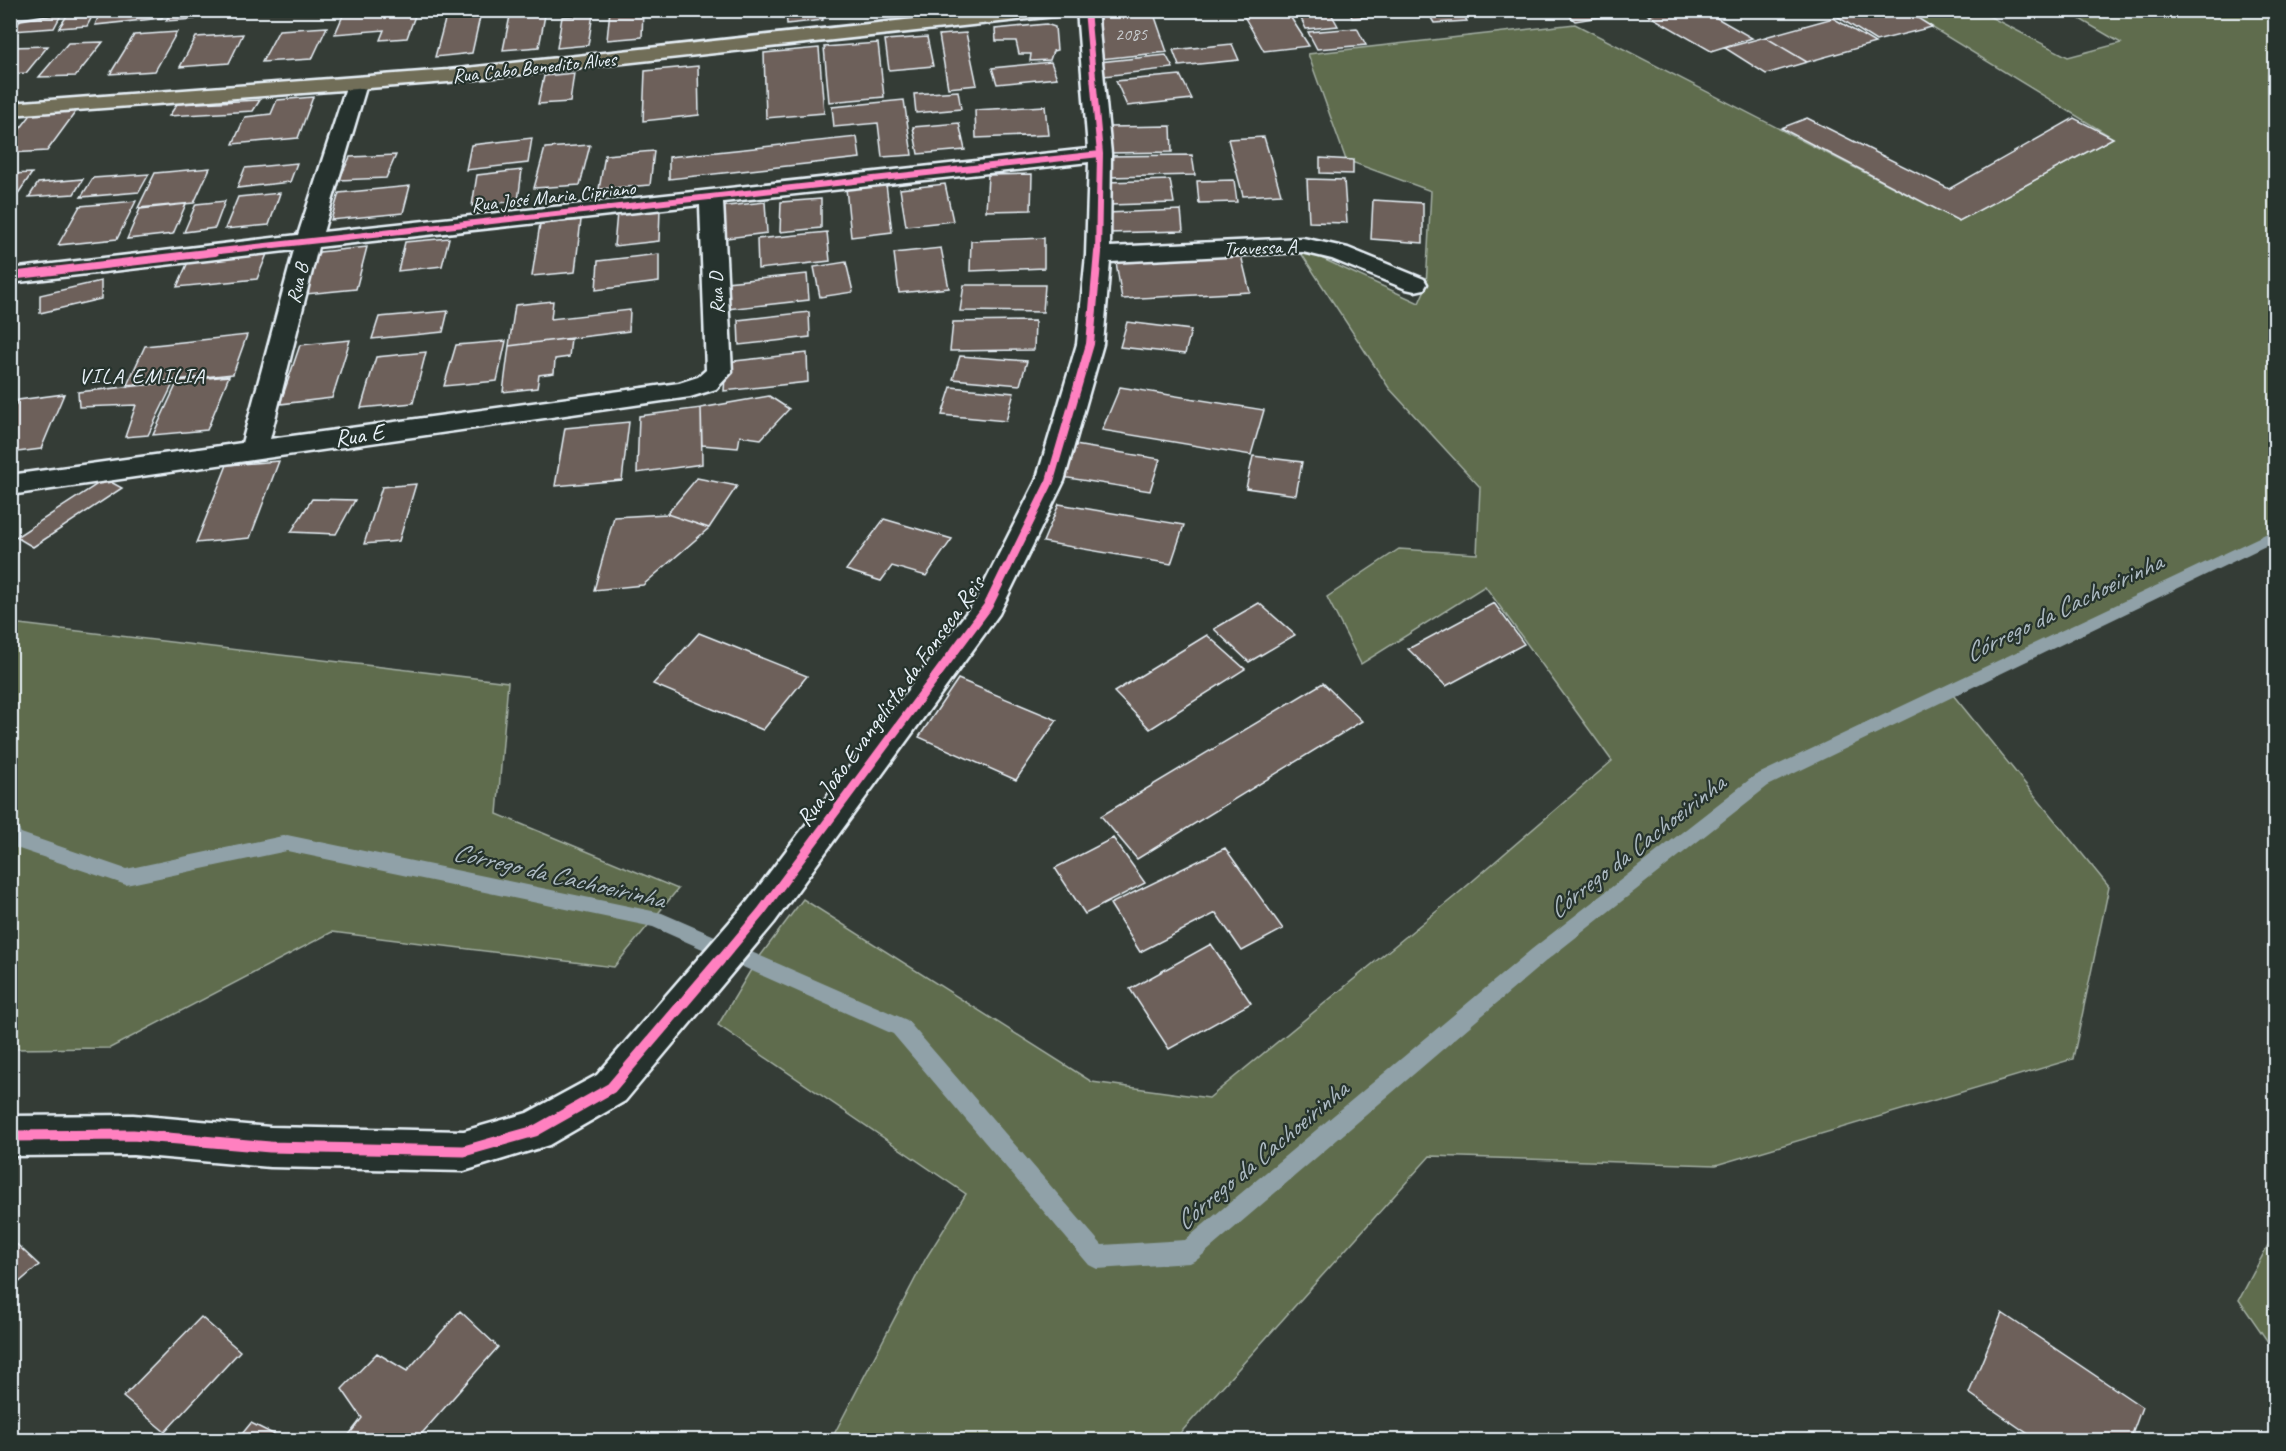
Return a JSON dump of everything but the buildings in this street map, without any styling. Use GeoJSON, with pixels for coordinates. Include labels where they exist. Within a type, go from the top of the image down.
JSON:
{"type":"FeatureCollection","features":[{"type":"Feature","properties":{"kind":"main road","name":"Rua Cabo Benedito Alves"},"geometry":{"type":"LineString","coordinates":[[10,109],[357,84],[1055,10]]}},
{"type":"Feature","properties":{"kind":"street"},"geometry":{"type":"LineString","coordinates":[[10,14],[40,10]]}},
{"type":"Feature","properties":{"kind":"street","name":"Rua João Evangelista da Fonseca Reis"},"geometry":{"type":"LineString","coordinates":[[10,1136],[133,1135],[270,1147],[464,1151],[535,1131],[611,1088],[761,912],[988,606],[1050,481],[1090,344],[1098,255],[1100,154],[1088,10]]}},
{"type":"Feature","properties":{"kind":"street","name":"Rua B"},"geometry":{"type":"LineString","coordinates":[[254,449],[308,241],[357,84]]}},
{"type":"Feature","properties":{"kind":"street","name":"Rua José Maria Cipriano"},"geometry":{"type":"LineString","coordinates":[[10,276],[1100,154]]}},
{"type":"Feature","properties":{"kind":"street","name":"Rua D"},"geometry":{"type":"LineString","coordinates":[[707,383],[719,372],[711,197]]}},
{"type":"Feature","properties":{"kind":"street","name":"Travessa A"},"geometry":{"type":"LineString","coordinates":[[1098,255],[1303,244],[1339,253],[1415,285]]}},
{"type":"Feature","properties":{"kind":"street","name":"Rua E"},"geometry":{"type":"LineString","coordinates":[[10,485],[254,449],[681,391],[707,383]]}},
{"type":"Feature","properties":{"kind":"green space"},"geometry":{"type":"Polygon","coordinates":[[[1905,11],[1979,11],[2068,57],[2121,43],[2066,11],[2275,11],[2275,534],[1949,690],[2109,887],[2073,1059],[1716,1165],[1430,1156],[1174,1440],[831,1440],[926,1258],[966,1194],[718,1025],[755,963],[803,899],[1092,1082],[1209,1098],[1454,897],[1612,761],[1485,586],[1361,664],[1327,597],[1399,549],[1477,554],[1480,487],[1389,388],[1297,247],[1419,303],[1426,287],[1431,191],[1346,160],[1308,54],[1575,24],[1959,221],[2113,138],[1905,11]]]}},
{"type":"Feature","properties":{"kind":"green space"},"geometry":{"type":"Polygon","coordinates":[[[11,623],[508,682],[497,814],[678,889],[614,967],[332,932],[110,1048],[11,1049],[11,623]]]}},
{"type":"Feature","properties":{"kind":"green space"},"geometry":{"type":"Polygon","coordinates":[[[2275,1232],[2276,1352],[2239,1300],[2275,1232]]]}},
{"type":"Feature","properties":{"kind":"waterway","name":"Córrego da Cachoeirinha"},"geometry":{"type":"LineString","coordinates":[[10,831],[14,839],[126,877],[287,843],[655,919],[900,1027],[1097,1257],[1190,1251],[1539,955],[1761,781],[2276,534]]}},
{"type":"Feature","properties":{"kind":"cycle path"},"geometry":{"type":"LineString","coordinates":[[10,1136],[133,1135],[270,1147],[464,1151],[535,1131],[611,1088],[761,912],[988,606],[1050,481],[1090,344],[1098,255],[1100,154],[1087,10]]}},
{"type":"Feature","properties":{"kind":"cycle path"},"geometry":{"type":"LineString","coordinates":[[10,276],[1100,154]]}},
{"type":"Feature","properties":{"kind":"district","name":"VILA EMILIA"},"geometry":{"type":"Point","coordinates":[142,375]}}]}
